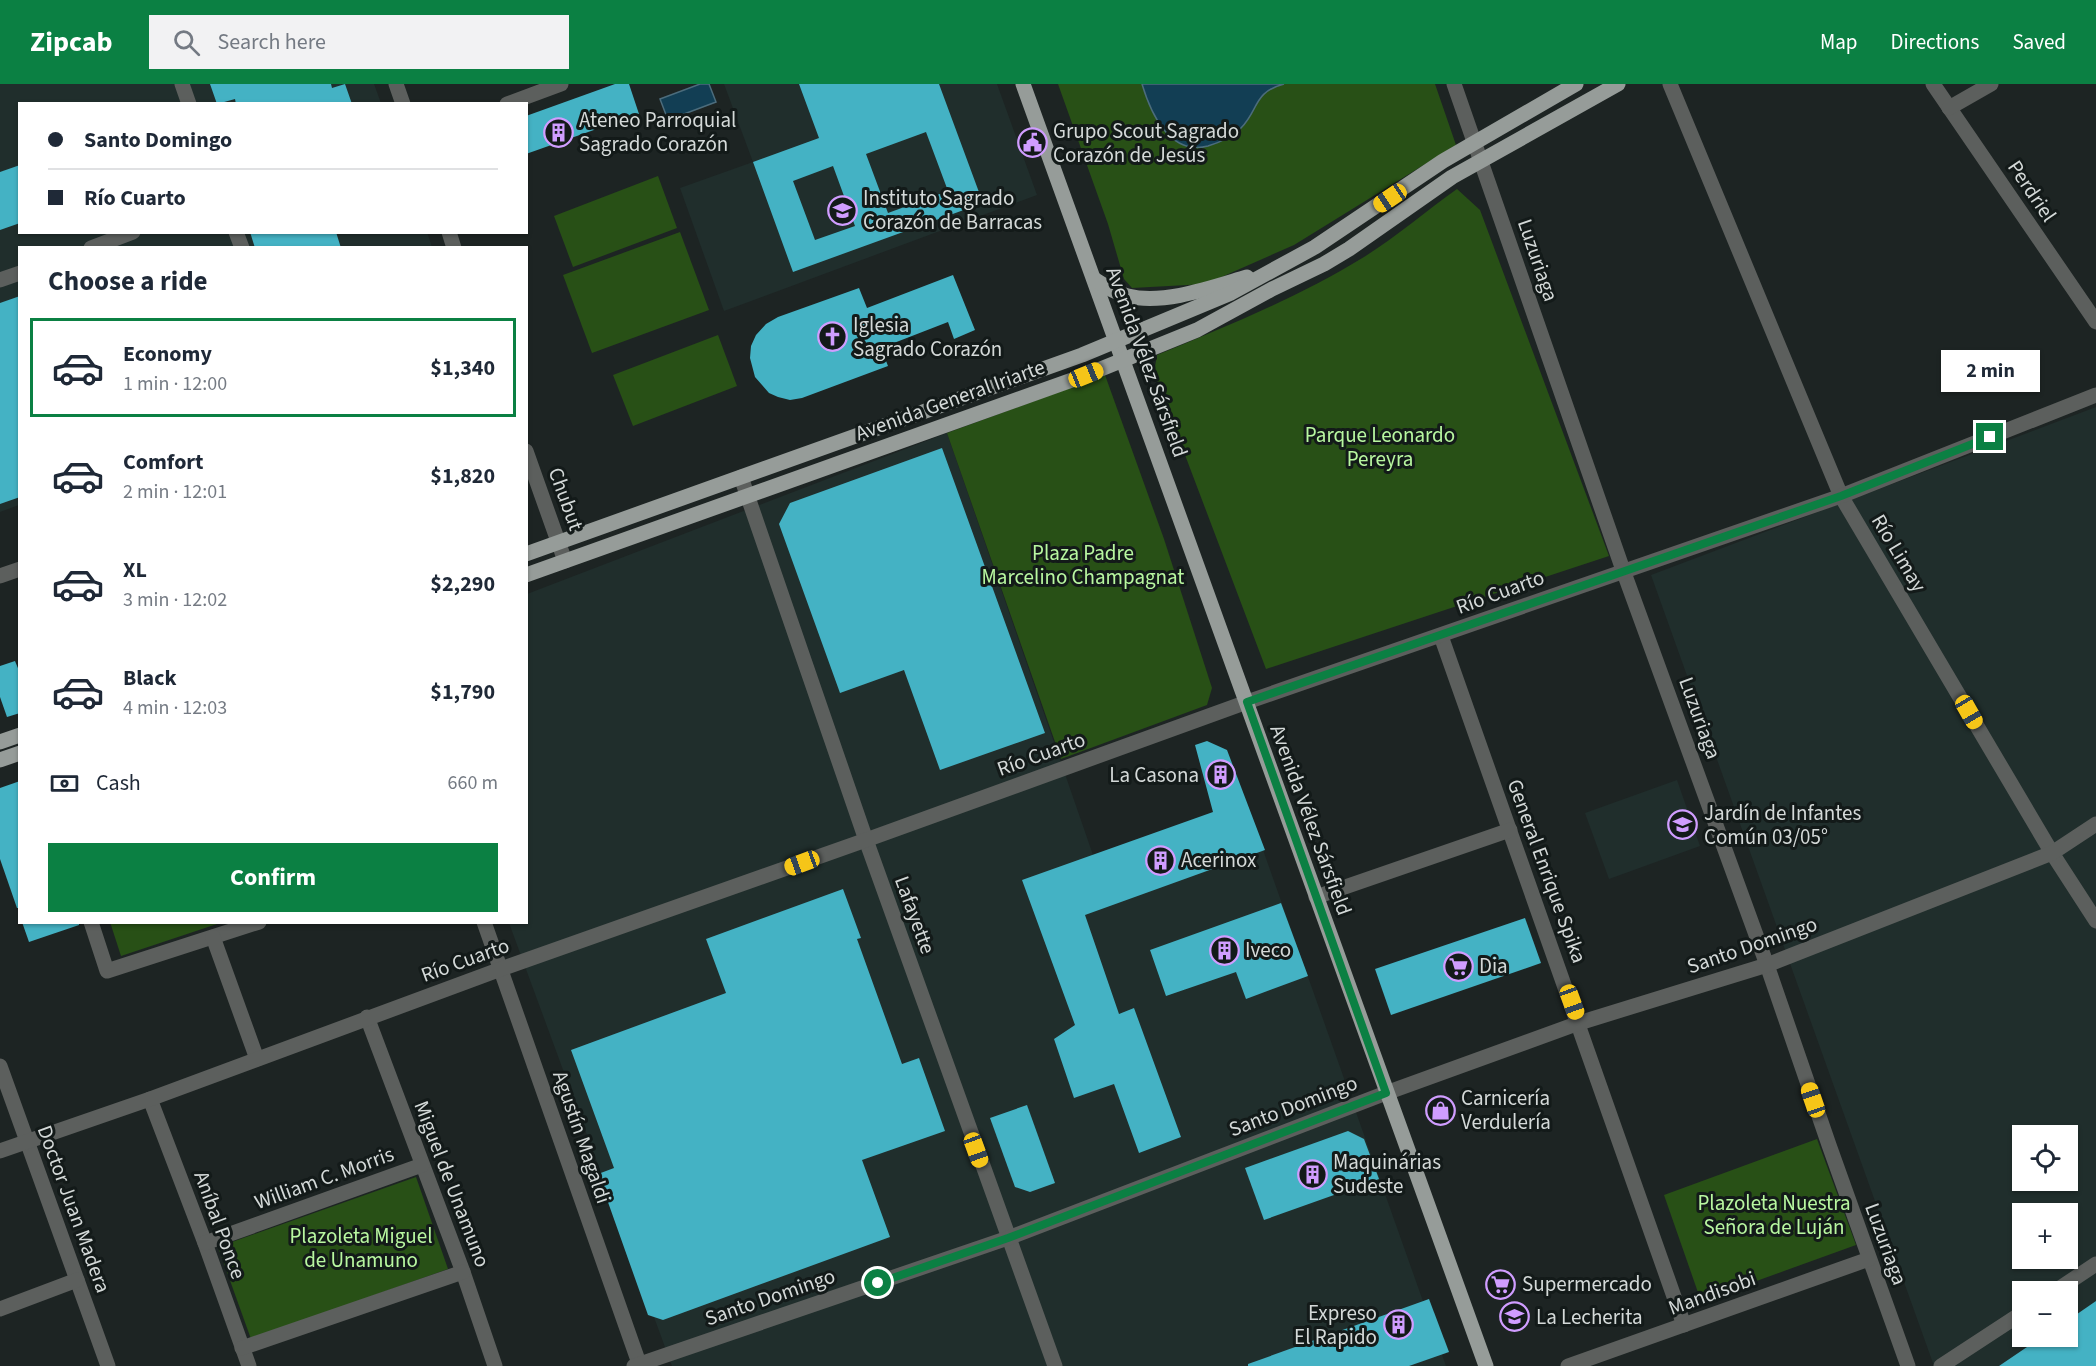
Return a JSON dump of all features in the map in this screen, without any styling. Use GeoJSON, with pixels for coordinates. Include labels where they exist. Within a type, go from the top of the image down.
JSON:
{"type":"FeatureCollection","features":[{"type":"Feature","properties":{"kind":"main road","name":"Avenida Vélez Sársfield"},"geometry":{"type":"LineString","coordinates":[[1023,84],[1486,1366]]}},
{"type":"Feature","properties":{"kind":"main road","name":"Avenida General Iriarte"},"geometry":{"type":"LineString","coordinates":[[528,553],[1117,341],[1231,293],[1337,234],[1443,161],[1576,84]]}},
{"type":"Feature","properties":{"kind":"main road","name":"Avenida General Iriarte"},"geometry":{"type":"LineString","coordinates":[[528,573],[1124,360],[1197,330],[1324,264],[1452,177],[1618,84]]}},
{"type":"Feature","properties":{"kind":"main road"},"geometry":{"type":"LineString","coordinates":[[1094,279],[1126,296],[1155,298],[1212,287],[1290,262]]}},
{"type":"Feature","properties":{"kind":"main road"},"geometry":{"type":"LineString","coordinates":[[1,738],[18,735]]}},
{"type":"Feature","properties":{"kind":"street"},"geometry":{"type":"LineString","coordinates":[[182,84],[188,102]]}},
{"type":"Feature","properties":{"kind":"street"},"geometry":{"type":"LineString","coordinates":[[396,84],[402,102]]}},
{"type":"Feature","properties":{"kind":"street"},"geometry":{"type":"LineString","coordinates":[[512,102],[561,84]]}},
{"type":"Feature","properties":{"kind":"street","name":"Luzuriaga"},"geometry":{"type":"LineString","coordinates":[[1454,84],[1623,570],[1767,965],[1908,1366]]}},
{"type":"Feature","properties":{"kind":"street","name":"Río Limay"},"geometry":{"type":"LineString","coordinates":[[1670,84],[1841,496],[2052,853],[2096,921]]}},
{"type":"Feature","properties":{"kind":"street","name":"Perdriel"},"geometry":{"type":"LineString","coordinates":[[1933,84],[2096,322]]}},
{"type":"Feature","properties":{"kind":"street"},"geometry":{"type":"LineString","coordinates":[[1949,108],[1991,84]]}},
{"type":"Feature","properties":{"kind":"street"},"geometry":{"type":"LineString","coordinates":[[96,246],[128,234]]}},
{"type":"Feature","properties":{"kind":"street"},"geometry":{"type":"LineString","coordinates":[[0,280],[18,274]]}},
{"type":"Feature","properties":{"kind":"street","name":"Río Cuarto"},"geometry":{"type":"LineString","coordinates":[[0,1151],[150,1099],[367,1017],[1247,702],[1841,496],[2096,395]]}},
{"type":"Feature","properties":{"kind":"street","name":"Chubut"},"geometry":{"type":"LineString","coordinates":[[528,457],[565,561]]}},
{"type":"Feature","properties":{"kind":"street","name":"Lafayette"},"geometry":{"type":"LineString","coordinates":[[741,477],[866,840],[1054,1366]]}},
{"type":"Feature","properties":{"kind":"street"},"geometry":{"type":"LineString","coordinates":[[0,576],[18,570]]}},
{"type":"Feature","properties":{"kind":"street","name":"General Enrique Spika"},"geometry":{"type":"LineString","coordinates":[[1442,636],[1684,1325]]}},
{"type":"Feature","properties":{"kind":"street"},"geometry":{"type":"LineString","coordinates":[[1,738],[9,757]]}},
{"type":"Feature","properties":{"kind":"street","name":"Santo Domingo"},"geometry":{"type":"LineString","coordinates":[[638,1365],[1008,1238],[1386,1093],[1579,1023],[1767,965],[2052,853],[2096,824]]}},
{"type":"Feature","properties":{"kind":"street"},"geometry":{"type":"LineString","coordinates":[[1316,897],[1510,830]]}},
{"type":"Feature","properties":{"kind":"street"},"geometry":{"type":"LineString","coordinates":[[92,924],[107,971],[253,924]]}},
{"type":"Feature","properties":{"kind":"street","name":"Agustín Magaldi"},"geometry":{"type":"LineString","coordinates":[[485,924],[638,1365]]}},
{"type":"Feature","properties":{"kind":"street"},"geometry":{"type":"LineString","coordinates":[[213,937],[257,1059]]}},
{"type":"Feature","properties":{"kind":"street","name":"Miguel de Unamuno"},"geometry":{"type":"LineString","coordinates":[[367,1017],[464,1272],[495,1366]]}},
{"type":"Feature","properties":{"kind":"street","name":"Doctor Juan Madera"},"geometry":{"type":"LineString","coordinates":[[0,1066],[108,1366]]}},
{"type":"Feature","properties":{"kind":"street","name":"Aníbal Ponce"},"geometry":{"type":"LineString","coordinates":[[150,1099],[249,1366]]}},
{"type":"Feature","properties":{"kind":"street","name":"William C. Morris"},"geometry":{"type":"LineString","coordinates":[[205,1243],[423,1165]]}},
{"type":"Feature","properties":{"kind":"street","name":"Mandisobi"},"geometry":{"type":"LineString","coordinates":[[1568,1366],[1869,1259]]}},
{"type":"Feature","properties":{"kind":"street"},"geometry":{"type":"LineString","coordinates":[[2070,1281],[2096,1264]]}},
{"type":"Feature","properties":{"kind":"street"},"geometry":{"type":"LineString","coordinates":[[242,1348],[464,1272]]}},
{"type":"Feature","properties":{"kind":"street"},"geometry":{"type":"LineString","coordinates":[[0,1309],[77,1280]]}},
{"type":"Feature","properties":{"kind":"street"},"geometry":{"type":"LineString","coordinates":[[1941,1366],[2012,1320]]}},
{"type":"Feature","properties":{"kind":"shaded area"},"geometry":{"type":"Polygon","coordinates":[[[0,84],[374,84],[381,102],[18,102],[18,234],[428,234],[432,246],[18,246],[18,505],[0,512],[0,84]]]}},
{"type":"Feature","properties":{"kind":"shaded area","name":"Instituto Sagrado Corazón de Barracas"},"geometry":{"type":"Polygon","coordinates":[[[724,84],[997,84],[1037,195],[724,311],[680,188],[753,162],[724,84]]]}},
{"type":"Feature","properties":{"kind":"shaded area"},"geometry":{"type":"Polygon","coordinates":[[[2096,407],[2096,1366],[1934,1366],[1651,575],[2096,407]]]}},
{"type":"Feature","properties":{"kind":"shaded area"},"geometry":{"type":"Polygon","coordinates":[[[947,433],[1093,855],[1246,802],[1446,1366],[672,1366],[509,924],[528,924],[528,594],[947,433]]]}},
{"type":"Feature","properties":{"kind":"shaded area"},"geometry":{"type":"Polygon","coordinates":[[[1677,780],[1700,846],[1609,879],[1585,813],[1677,780]]]}},
{"type":"Feature","properties":{"kind":"green space"},"geometry":{"type":"Polygon","coordinates":[[[1058,84],[1435,84],[1456,145],[1294,245],[1206,284],[1132,288],[1124,279],[1108,224],[1058,84]]]}},
{"type":"Feature","properties":{"kind":"green space"},"geometry":{"type":"Polygon","coordinates":[[[658,176],[677,228],[573,267],[554,216],[658,176]]]}},
{"type":"Feature","properties":{"kind":"green space","name":"Parque Leonardo Pereyra"},"geometry":{"type":"Polygon","coordinates":[[[1457,189],[1480,210],[1609,556],[1266,669],[1154,373],[1157,355],[1262,310],[1339,272],[1388,241],[1457,189]]]}},
{"type":"Feature","properties":{"kind":"green space"},"geometry":{"type":"Polygon","coordinates":[[[680,232],[709,310],[592,353],[563,275],[680,232]]]}},
{"type":"Feature","properties":{"kind":"green space"},"geometry":{"type":"Polygon","coordinates":[[[718,335],[737,386],[633,426],[613,375],[718,335]]]}},
{"type":"Feature","properties":{"kind":"green space","name":"Plaza Padre Marcelino Champagnat"},"geometry":{"type":"Polygon","coordinates":[[[1105,375],[1164,539],[1212,688],[1207,705],[1061,759],[947,433],[1105,375]]]}},
{"type":"Feature","properties":{"kind":"green space"},"geometry":{"type":"Polygon","coordinates":[[[111,924],[217,924],[121,956],[111,924]]]}},
{"type":"Feature","properties":{"kind":"green space","name":"Plazoleta Nuestra Señora de Luján"},"geometry":{"type":"Polygon","coordinates":[[[1817,1139],[1856,1245],[1701,1301],[1664,1195],[1817,1139]]]}},
{"type":"Feature","properties":{"kind":"green space","name":"Plazoleta Miguel de Unamuno"},"geometry":{"type":"Polygon","coordinates":[[[416,1177],[448,1269],[251,1339],[218,1247],[416,1177]]]}},
{"type":"Feature","properties":{"kind":"water"},"geometry":{"type":"Polygon","coordinates":[[[700,84],[709,84],[716,102],[668,120],[660,99],[700,84]]]}},
{"type":"Feature","properties":{"kind":"water"},"geometry":{"type":"Polygon","coordinates":[[[1142,84],[1284,84],[1274,87],[1262,97],[1247,121],[1234,134],[1208,146],[1195,147],[1183,145],[1164,130],[1151,108],[1142,84]]]}},
{"type":"Feature","properties":{"kind":"building"},"geometry":{"type":"Polygon","coordinates":[[[210,84],[331,84],[332,88],[345,84],[351,102],[236,102],[235,99],[216,102],[210,84]]]}},
{"type":"Feature","properties":{"kind":"building","name":"Ateneo Parroquial Sagrado Corazón"},"geometry":{"type":"Polygon","coordinates":[[[615,84],[629,84],[639,114],[528,153],[528,115],[615,84]]]}},
{"type":"Feature","properties":{"kind":"building"},"geometry":{"type":"Polygon","coordinates":[[[799,84],[939,84],[983,203],[793,272],[753,162],[819,138],[799,84]],[[926,132],[866,154],[888,213],[948,191],[926,132]],[[833,166],[793,181],[815,240],[855,226],[833,166]]]}},
{"type":"Feature","properties":{"kind":"building"},"geometry":{"type":"Polygon","coordinates":[[[18,166],[18,224],[0,230],[0,172],[18,166]]]}},
{"type":"Feature","properties":{"kind":"building"},"geometry":{"type":"Polygon","coordinates":[[[251,234],[337,234],[340,246],[254,246],[251,234]]]}},
{"type":"Feature","properties":{"kind":"building","name":"Iglesia Sagrado Corazón"},"geometry":{"type":"Polygon","coordinates":[[[953,275],[975,330],[954,339],[948,322],[881,348],[888,366],[802,398],[790,400],[769,393],[755,377],[750,358],[751,346],[756,335],[766,324],[778,317],[859,288],[867,308],[953,275]]]}},
{"type":"Feature","properties":{"kind":"building"},"geometry":{"type":"Polygon","coordinates":[[[18,297],[18,498],[0,504],[0,303],[18,297]]]}},
{"type":"Feature","properties":{"kind":"building"},"geometry":{"type":"Polygon","coordinates":[[[942,448],[1045,733],[940,770],[904,670],[840,693],[779,524],[790,503],[942,448]]]}},
{"type":"Feature","properties":{"kind":"building"},"geometry":{"type":"Polygon","coordinates":[[[15,661],[18,668],[18,714],[7,717],[0,697],[0,666],[15,661]]]}},
{"type":"Feature","properties":{"kind":"building"},"geometry":{"type":"Polygon","coordinates":[[[1207,741],[1227,750],[1265,850],[1085,915],[1119,1014],[1134,1008],[1181,1137],[1139,1153],[1114,1084],[1074,1098],[1054,1039],[1075,1025],[1022,880],[1213,812],[1195,745],[1207,741]]]}},
{"type":"Feature","properties":{"kind":"building"},"geometry":{"type":"Polygon","coordinates":[[[18,782],[18,908],[0,859],[0,788],[18,782]]]}},
{"type":"Feature","properties":{"kind":"building"},"geometry":{"type":"Polygon","coordinates":[[[843,889],[861,938],[857,939],[902,1064],[919,1058],[945,1131],[862,1160],[890,1237],[663,1320],[648,1315],[598,1174],[614,1168],[571,1050],[726,993],[706,939],[843,889]]]}},
{"type":"Feature","properties":{"kind":"building","name":"Iveco"},"geometry":{"type":"Polygon","coordinates":[[[1281,903],[1308,976],[1246,999],[1236,972],[1166,996],[1150,950],[1281,903]]]}},
{"type":"Feature","properties":{"kind":"building","name":"Dia"},"geometry":{"type":"Polygon","coordinates":[[[1525,918],[1541,963],[1391,1015],[1375,969],[1525,918]]]}},
{"type":"Feature","properties":{"kind":"building"},"geometry":{"type":"Polygon","coordinates":[[[23,924],[79,924],[79,925],[29,942],[23,924]]]}},
{"type":"Feature","properties":{"kind":"building"},"geometry":{"type":"Polygon","coordinates":[[[1027,1105],[1055,1183],[1030,1192],[1015,1187],[990,1118],[1027,1105]]]}},
{"type":"Feature","properties":{"kind":"building","name":"Maquinárias Sudeste"},"geometry":{"type":"Polygon","coordinates":[[[1348,1131],[1364,1139],[1379,1179],[1264,1220],[1245,1168],[1348,1131]]]}},
{"type":"Feature","properties":{"kind":"building","name":"Expreso El Rapido"},"geometry":{"type":"Polygon","coordinates":[[[1429,1299],[1449,1352],[1409,1366],[1248,1366],[1248,1364],[1429,1299]]]}},
{"type":"Feature","properties":{"kind":"building"},"geometry":{"type":"Polygon","coordinates":[[[2096,1301],[2096,1366],[1999,1366],[2027,1347],[2078,1347],[2078,1313],[2096,1301]]]}},
{"type":"Feature","properties":{"kind":"place","name":"Ateneo Parroquial Sagrado Corazón"},"geometry":{"type":"Point","coordinates":[558,132]}},
{"type":"Feature","properties":{"kind":"place","name":"Grupo Scout Sagrado Corazón de Jesús"},"geometry":{"type":"Point","coordinates":[1032,143]}},
{"type":"Feature","properties":{"kind":"place","name":"Instituto Sagrado Corazón de Barracas"},"geometry":{"type":"Point","coordinates":[842,210]}},
{"type":"Feature","properties":{"kind":"place","name":"Iglesia Sagrado Corazón"},"geometry":{"type":"Point","coordinates":[832,337]}},
{"type":"Feature","properties":{"kind":"place","name":"La Casona"},"geometry":{"type":"Point","coordinates":[1220,775]}},
{"type":"Feature","properties":{"kind":"place","name":"Jardín de Infantes Común 03/05°"},"geometry":{"type":"Point","coordinates":[1683,825]}},
{"type":"Feature","properties":{"kind":"place","name":"Acerinox"},"geometry":{"type":"Point","coordinates":[1160,860]}},
{"type":"Feature","properties":{"kind":"place","name":"Iveco"},"geometry":{"type":"Point","coordinates":[1224,950]}},
{"type":"Feature","properties":{"kind":"place","name":"Dia"},"geometry":{"type":"Point","coordinates":[1458,966]}},
{"type":"Feature","properties":{"kind":"place","name":"Carnicería Verdulería"},"geometry":{"type":"Point","coordinates":[1440,1110]}},
{"type":"Feature","properties":{"kind":"place","name":"Maquinárias Sudeste"},"geometry":{"type":"Point","coordinates":[1312,1174]}},
{"type":"Feature","properties":{"kind":"place","name":"Supermercado"},"geometry":{"type":"Point","coordinates":[1501,1284]}},
{"type":"Feature","properties":{"kind":"place","name":"La Lecherita"},"geometry":{"type":"Point","coordinates":[1515,1317]}},
{"type":"Feature","properties":{"kind":"place","name":"Expreso El Rapido"},"geometry":{"type":"Point","coordinates":[1398,1325]}},
{"type":"Feature","properties":{"kind":"route"},"geometry":{"type":"LineString","coordinates":[[878,1283],[1008,1238],[1386,1093],[1247,702],[1841,496],[1990,437]]}}]}
